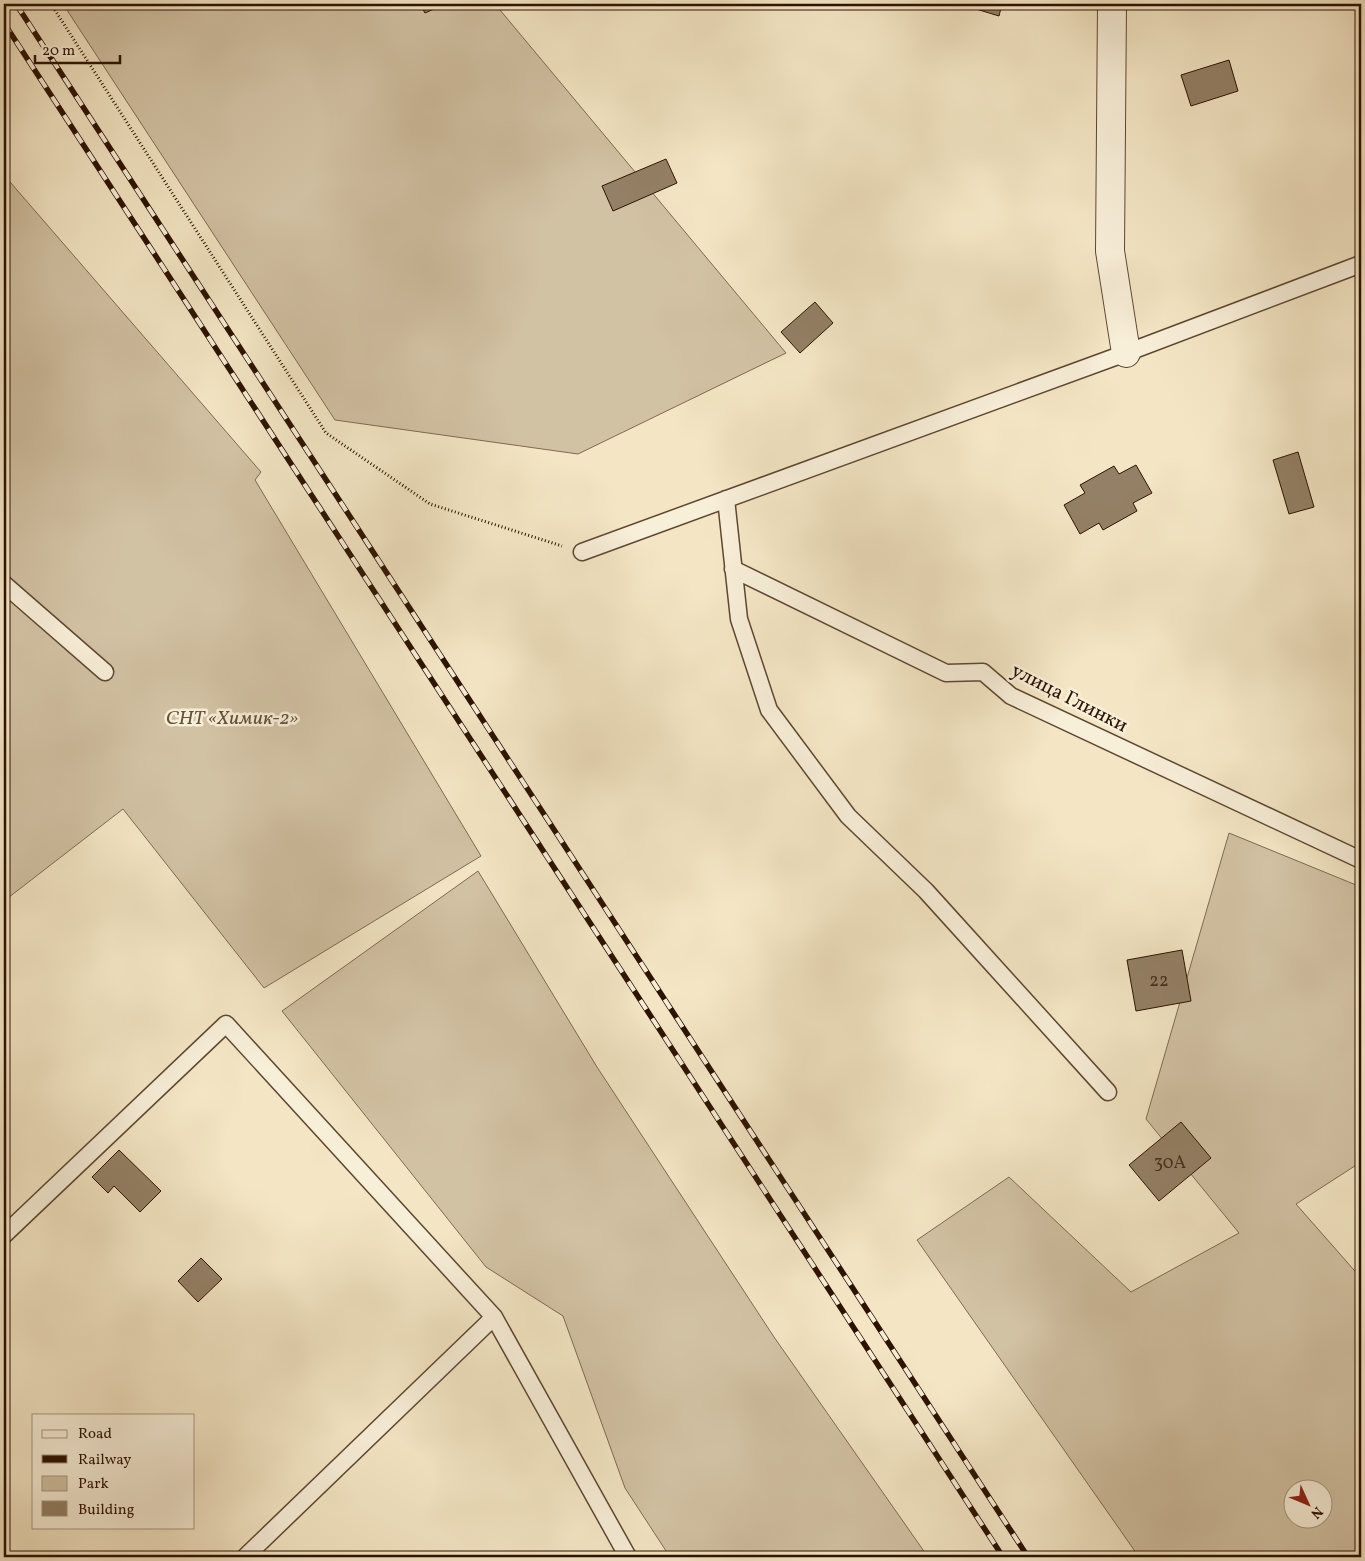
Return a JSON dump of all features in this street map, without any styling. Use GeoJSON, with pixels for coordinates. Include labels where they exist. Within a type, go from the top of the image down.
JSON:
{"type":"FeatureCollection","features":[{"type":"Feature","properties":{"kind":"street"},"geometry":{"type":"LineString","coordinates":[[1112,4],[1110,251],[1126,353]]}},
{"type":"Feature","properties":{"kind":"lane"},"geometry":{"type":"LineString","coordinates":[[582,552],[1126,353],[1361,264]]}},
{"type":"Feature","properties":{"kind":"lane"},"geometry":{"type":"LineString","coordinates":[[726,499],[739,619],[769,710],[848,816],[926,891],[1108,1092]]}},
{"type":"Feature","properties":{"kind":"lane","name":"улица Глинки"},"geometry":{"type":"LineString","coordinates":[[733,569],[946,673],[983,672],[1011,696],[1361,860]]}},
{"type":"Feature","properties":{"kind":"lane"},"geometry":{"type":"LineString","coordinates":[[4,584],[106,672]]}},
{"type":"Feature","properties":{"kind":"lane"},"geometry":{"type":"LineString","coordinates":[[4,1235],[226,1024],[494,1317],[628,1557]]}},
{"type":"Feature","properties":{"kind":"lane"},"geometry":{"type":"LineString","coordinates":[[245,1557],[494,1317]]}},
{"type":"Feature","properties":{"kind":"path"},"geometry":{"type":"LineString","coordinates":[[50,4],[326,433],[430,504],[582,552]]}},
{"type":"Feature","properties":{"kind":"green space"},"geometry":{"type":"Polygon","coordinates":[[[63,4],[495,4],[786,353],[578,454],[335,420],[63,4]]]}},
{"type":"Feature","properties":{"kind":"green space","name":"СНТ «Химик-2»"},"geometry":{"type":"Polygon","coordinates":[[[4,175],[261,472],[255,480],[481,856],[264,988],[123,809],[4,901],[4,175]]]}},
{"type":"Feature","properties":{"kind":"green space"},"geometry":{"type":"Polygon","coordinates":[[[1229,833],[1361,887],[1361,1162],[1296,1204],[1361,1278],[1361,1557],[1139,1557],[917,1240],[1009,1177],[1131,1292],[1239,1233],[1146,1119],[1229,833]]]}},
{"type":"Feature","properties":{"kind":"green space"},"geometry":{"type":"Polygon","coordinates":[[[478,871],[597,1067],[774,1337],[928,1557],[670,1557],[625,1488],[563,1316],[486,1267],[282,1011],[478,871]]]}},
{"type":"Feature","properties":{"kind":"building"},"geometry":{"type":"Polygon","coordinates":[[[420,4],[445,4],[425,13],[420,4]]]}},
{"type":"Feature","properties":{"kind":"building"},"geometry":{"type":"Polygon","coordinates":[[[977,4],[1002,4],[999,16],[976,9],[977,4]]]}},
{"type":"Feature","properties":{"kind":"building"},"geometry":{"type":"Polygon","coordinates":[[[1229,60],[1238,91],[1191,106],[1181,75],[1229,60]]]}},
{"type":"Feature","properties":{"kind":"building"},"geometry":{"type":"Polygon","coordinates":[[[666,159],[677,183],[613,211],[602,186],[666,159]]]}},
{"type":"Feature","properties":{"kind":"building"},"geometry":{"type":"Polygon","coordinates":[[[815,302],[833,323],[800,353],[781,332],[815,302]]]}},
{"type":"Feature","properties":{"kind":"building"},"geometry":{"type":"Polygon","coordinates":[[[1298,452],[1314,507],[1289,514],[1273,460],[1298,452]]]}},
{"type":"Feature","properties":{"kind":"building"},"geometry":{"type":"Polygon","coordinates":[[[1136,465],[1152,493],[1133,503],[1137,511],[1103,530],[1099,523],[1080,534],[1064,505],[1085,493],[1080,485],[1114,466],[1119,474],[1136,465]]]}},
{"type":"Feature","properties":{"kind":"building"},"geometry":{"type":"Polygon","coordinates":[[[1182,950],[1191,1001],[1136,1011],[1127,960],[1182,950]]]}},
{"type":"Feature","properties":{"kind":"building"},"geometry":{"type":"Polygon","coordinates":[[[1181,1122],[1211,1158],[1159,1201],[1129,1165],[1181,1122]]]}},
{"type":"Feature","properties":{"kind":"building"},"geometry":{"type":"Polygon","coordinates":[[[119,1150],[161,1191],[140,1212],[114,1186],[108,1193],[92,1177],[119,1150]]]}},
{"type":"Feature","properties":{"kind":"building"},"geometry":{"type":"Polygon","coordinates":[[[201,1258],[222,1279],[198,1302],[178,1281],[201,1258]]]}},
{"type":"Feature","properties":{"kind":"railway"},"geometry":{"type":"LineString","coordinates":[[16,4],[1028,1557]]}},
{"type":"Feature","properties":{"kind":"railway"},"geometry":{"type":"LineString","coordinates":[[4,23],[1003,1557]]}}]}
